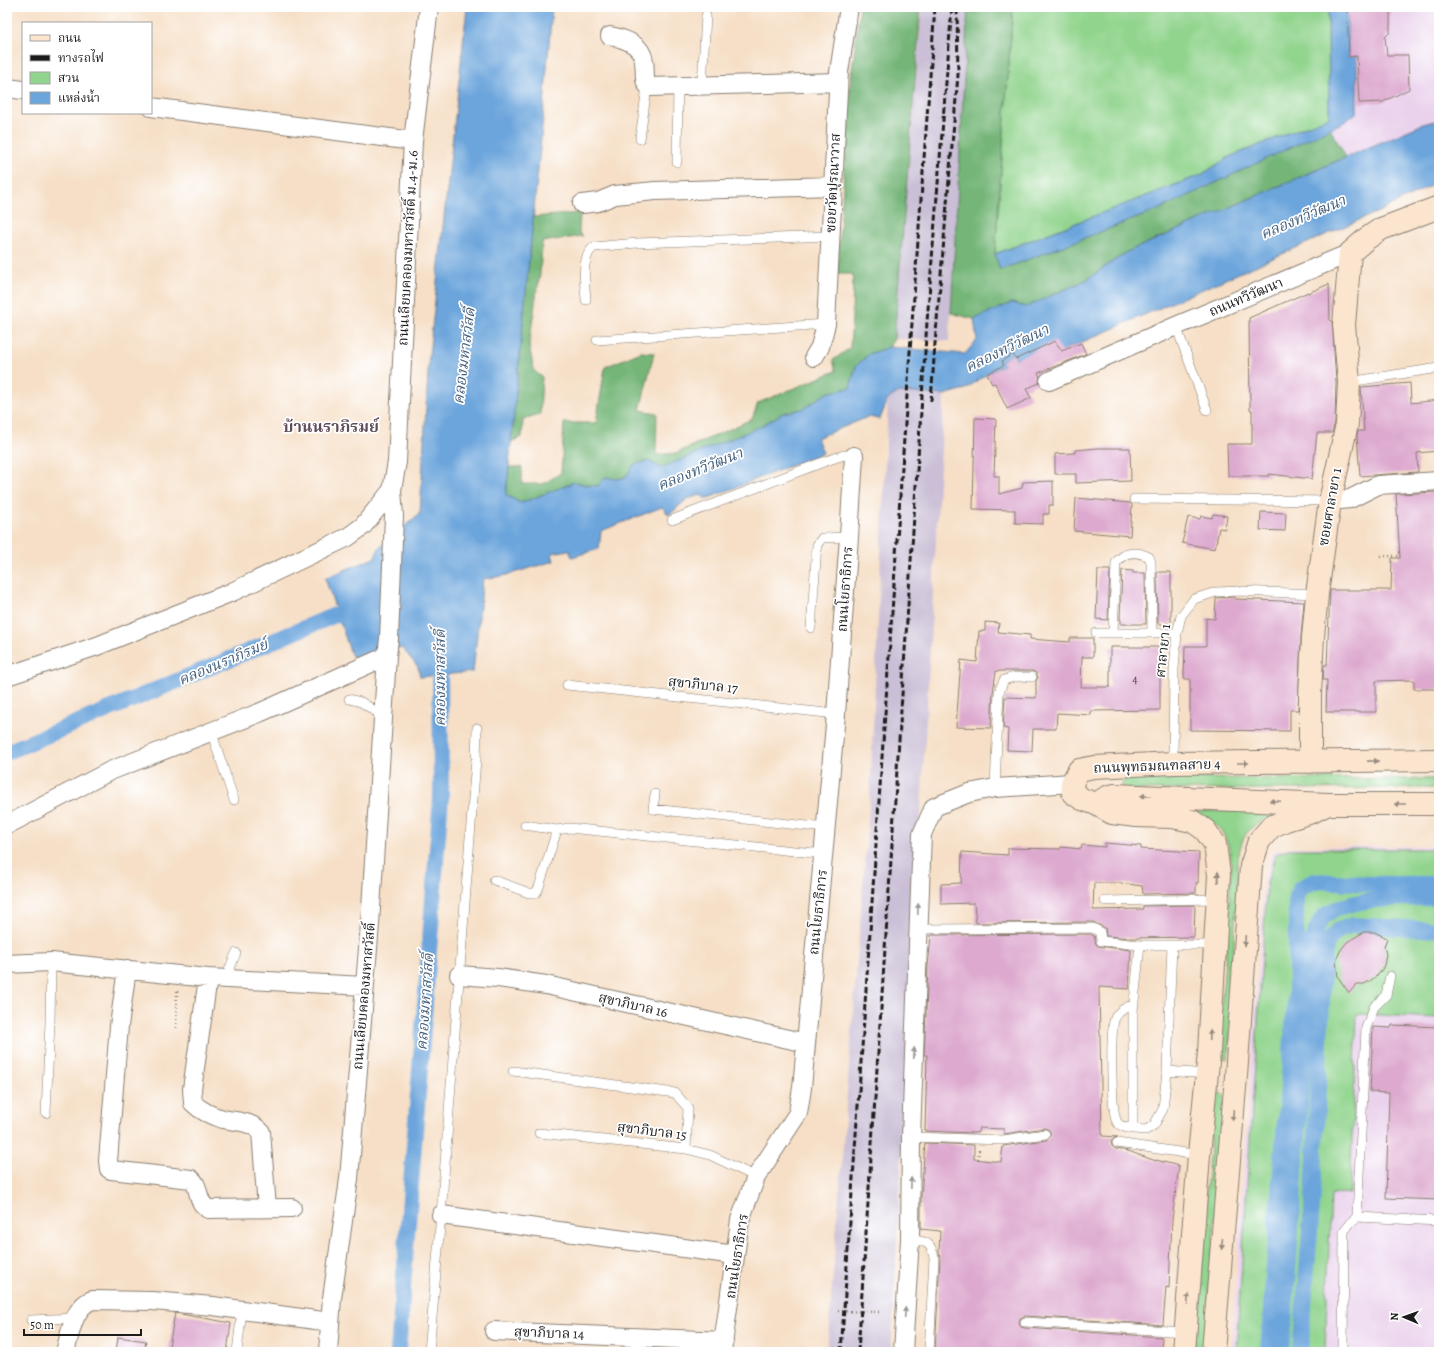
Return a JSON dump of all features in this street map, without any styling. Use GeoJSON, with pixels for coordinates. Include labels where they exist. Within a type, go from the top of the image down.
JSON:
{"type":"FeatureCollection","features":[{"type":"Feature","properties":{"kind":"main road","name":"ถนนทวีวัฒนา"},"geometry":{"type":"LineString","coordinates":[[1350,253],[1366,239],[1381,229],[1439,207]]}},
{"type":"Feature","properties":{"kind":"main road","name":"ซอยศาลายา 1"},"geometry":{"type":"LineString","coordinates":[[1310,762],[1310,688],[1317,594],[1330,501],[1347,424],[1349,382],[1344,325],[1350,253]]}},
{"type":"Feature","properties":{"kind":"main road","name":"ถนนพุทธมณฑลสาย 4"},"geometry":{"type":"LineString","coordinates":[[1072,783],[1080,770],[1094,767],[1174,763],[1439,760]]}},
{"type":"Feature","properties":{"kind":"main road"},"geometry":{"type":"LineString","coordinates":[[1072,783],[1073,793],[1082,799],[1096,804],[1112,814],[1172,817],[1192,821],[1205,830],[1215,844],[1219,875],[1208,1074],[1199,1155],[1185,1342]]}},
{"type":"Feature","properties":{"kind":"main road","name":"ถนนพุทธมณฑลสาย 4"},"geometry":{"type":"LineString","coordinates":[[1096,804],[1107,796],[1114,794],[1328,804],[1439,804]]}},
{"type":"Feature","properties":{"kind":"main road"},"geometry":{"type":"LineString","coordinates":[[1213,1352],[1236,1076],[1251,866],[1259,841],[1271,827],[1286,820],[1312,812],[1328,804]]}},
{"type":"Feature","properties":{"kind":"main road"},"geometry":{"type":"LineString","coordinates":[[1208,1074],[1236,1076]]}},
{"type":"Feature","properties":{"kind":"street","name":"ถนนเลียบคลองมหาสวัสดิ์ ม.4-ม.6"},"geometry":{"type":"LineString","coordinates":[[392,490],[397,462],[414,141],[429,7]]}},
{"type":"Feature","properties":{"kind":"street","name":"ซอยวัดปุรณาวาส"},"geometry":{"type":"LineString","coordinates":[[814,357],[820,347],[826,324],[838,82],[849,7]]}},
{"type":"Feature","properties":{"kind":"street"},"geometry":{"type":"LineString","coordinates":[[610,36],[628,40],[640,50],[645,60],[645,82],[647,86],[650,87],[838,82]]}},
{"type":"Feature","properties":{"kind":"street"},"geometry":{"type":"LineString","coordinates":[[7,88],[22,90]]}},
{"type":"Feature","properties":{"kind":"street"},"geometry":{"type":"LineString","coordinates":[[152,107],[414,141]]}},
{"type":"Feature","properties":{"kind":"street"},"geometry":{"type":"LineString","coordinates":[[582,204],[598,202],[615,195],[655,191],[833,186]]}},
{"type":"Feature","properties":{"kind":"street","name":"ถนนทวีวัฒนา"},"geometry":{"type":"LineString","coordinates":[[1049,381],[1350,253]]}},
{"type":"Feature","properties":{"kind":"street","name":"ถนนโยธาธิการ"},"geometry":{"type":"LineString","coordinates":[[723,1346],[740,1220],[756,1177],[798,1113],[802,1088],[836,714],[854,456]]}},
{"type":"Feature","properties":{"kind":"street"},"geometry":{"type":"LineString","coordinates":[[1330,501],[1350,499],[1378,485],[1439,481]]}},
{"type":"Feature","properties":{"kind":"street"},"geometry":{"type":"LineString","coordinates":[[7,676],[97,646],[232,592],[335,543],[363,526],[392,490]]}},
{"type":"Feature","properties":{"kind":"street","name":"ถนนเลียบคลองมหาสวัสดิ์"},"geometry":{"type":"LineString","coordinates":[[328,1352],[330,1322],[349,1179],[370,924],[388,648],[394,516],[392,490]]}},
{"type":"Feature","properties":{"kind":"street"},"geometry":{"type":"LineString","coordinates":[[7,825],[110,771],[259,713],[388,648]]}},
{"type":"Feature","properties":{"kind":"street"},"geometry":{"type":"LineString","coordinates":[[903,1352],[910,1239],[911,1137],[922,834],[934,807],[969,793],[995,788],[1072,783]]}},
{"type":"Feature","properties":{"kind":"street"},"geometry":{"type":"LineString","coordinates":[[7,964],[51,962],[208,978],[364,986]]}},
{"type":"Feature","properties":{"kind":"street"},"geometry":{"type":"LineString","coordinates":[[127,969],[119,1026],[108,1161],[109,1168],[111,1170],[191,1179],[196,1184],[201,1202],[208,1209],[292,1208]]}},
{"type":"Feature","properties":{"kind":"street","name":"สุขาภิบาล 16"},"geometry":{"type":"LineString","coordinates":[[459,975],[498,978],[546,985],[806,1043]]}},
{"type":"Feature","properties":{"kind":"street"},"geometry":{"type":"LineString","coordinates":[[208,978],[192,1089],[193,1103],[207,1113],[251,1124],[261,1132],[267,1208]]}},
{"type":"Feature","properties":{"kind":"street"},"geometry":{"type":"LineString","coordinates":[[442,1215],[735,1255]]}},
{"type":"Feature","properties":{"kind":"street"},"geometry":{"type":"LineString","coordinates":[[65,1352],[75,1318],[81,1307],[86,1302],[92,1300],[152,1300],[213,1306],[330,1322]]}},
{"type":"Feature","properties":{"kind":"street","name":"สุขาภิบาล 14"},"geometry":{"type":"LineString","coordinates":[[494,1331],[723,1346]]}},
{"type":"Feature","properties":{"kind":"lane"},"geometry":{"type":"LineString","coordinates":[[702,85],[706,15]]}},
{"type":"Feature","properties":{"kind":"lane"},"geometry":{"type":"LineString","coordinates":[[640,139],[647,86]]}},
{"type":"Feature","properties":{"kind":"lane"},"geometry":{"type":"LineString","coordinates":[[677,162],[678,86]]}},
{"type":"Feature","properties":{"kind":"lane"},"geometry":{"type":"LineString","coordinates":[[586,300],[586,258],[594,247],[637,243],[830,236]]}},
{"type":"Feature","properties":{"kind":"lane"},"geometry":{"type":"LineString","coordinates":[[597,340],[826,324]]}},
{"type":"Feature","properties":{"kind":"lane"},"geometry":{"type":"LineString","coordinates":[[1176,326],[1207,410]]}},
{"type":"Feature","properties":{"kind":"lane"},"geometry":{"type":"LineString","coordinates":[[1349,382],[1439,368]]}},
{"type":"Feature","properties":{"kind":"lane"},"geometry":{"type":"LineString","coordinates":[[672,520],[826,461],[844,455],[854,456]]}},
{"type":"Feature","properties":{"kind":"lane"},"geometry":{"type":"LineString","coordinates":[[1134,499],[1330,501]]}},
{"type":"Feature","properties":{"kind":"lane"},"geometry":{"type":"LineString","coordinates":[[812,628],[817,544],[822,538],[849,537]]}},
{"type":"Feature","properties":{"kind":"lane"},"geometry":{"type":"LineString","coordinates":[[1113,633],[1116,563],[1119,558],[1128,553],[1141,553],[1149,557],[1151,562],[1152,633]]}},
{"type":"Feature","properties":{"kind":"lane","name":"ศาลายา 1"},"geometry":{"type":"LineString","coordinates":[[1174,763],[1174,669],[1177,633],[1182,616],[1194,599],[1216,592],[1317,594]]}},
{"type":"Feature","properties":{"kind":"lane"},"geometry":{"type":"LineString","coordinates":[[1096,634],[1177,633]]}},
{"type":"Feature","properties":{"kind":"lane"},"geometry":{"type":"LineString","coordinates":[[995,788],[999,692],[1004,680],[1014,677],[1032,677]]}},
{"type":"Feature","properties":{"kind":"lane","name":"สุขาภิบาล 17"},"geometry":{"type":"LineString","coordinates":[[567,685],[836,714]]}},
{"type":"Feature","properties":{"kind":"lane"},"geometry":{"type":"LineString","coordinates":[[349,699],[361,702],[383,716]]}},
{"type":"Feature","properties":{"kind":"lane"},"geometry":{"type":"LineString","coordinates":[[430,1352],[442,1215],[476,759],[477,728]]}},
{"type":"Feature","properties":{"kind":"lane"},"geometry":{"type":"LineString","coordinates":[[211,731],[234,800]]}},
{"type":"Feature","properties":{"kind":"lane"},"geometry":{"type":"LineString","coordinates":[[655,794],[653,809],[826,828]]}},
{"type":"Feature","properties":{"kind":"lane"},"geometry":{"type":"LineString","coordinates":[[525,825],[557,830],[570,828],[824,854]]}},
{"type":"Feature","properties":{"kind":"lane"},"geometry":{"type":"LineString","coordinates":[[494,880],[529,893],[536,893],[557,830]]}},
{"type":"Feature","properties":{"kind":"lane"},"geometry":{"type":"LineString","coordinates":[[1104,900],[1218,899]]}},
{"type":"Feature","properties":{"kind":"lane"},"geometry":{"type":"LineString","coordinates":[[918,929],[1094,928],[1100,932],[1101,941],[1140,945],[1215,945]]}},
{"type":"Feature","properties":{"kind":"lane"},"geometry":{"type":"LineString","coordinates":[[1133,1129],[1134,1004],[1140,945]]}},
{"type":"Feature","properties":{"kind":"lane"},"geometry":{"type":"LineString","coordinates":[[1134,1004],[1121,1011],[1115,1018],[1113,1027],[1112,1082],[1114,1116],[1117,1123],[1124,1128],[1146,1130],[1154,1125],[1163,1109],[1167,1072],[1172,945]]}},
{"type":"Feature","properties":{"kind":"lane"},"geometry":{"type":"LineString","coordinates":[[226,978],[236,953]]}},
{"type":"Feature","properties":{"kind":"lane"},"geometry":{"type":"LineString","coordinates":[[46,1113],[51,962]]}},
{"type":"Feature","properties":{"kind":"lane"},"geometry":{"type":"LineString","coordinates":[[1357,1218],[1366,1028],[1374,1007],[1386,995],[1390,976]]}},
{"type":"Feature","properties":{"kind":"lane"},"geometry":{"type":"LineString","coordinates":[[514,1071],[675,1093],[688,1108],[686,1149]]}},
{"type":"Feature","properties":{"kind":"lane"},"geometry":{"type":"LineString","coordinates":[[1167,1072],[1208,1074]]}},
{"type":"Feature","properties":{"kind":"lane","name":"สุขาภิบาล 15"},"geometry":{"type":"LineString","coordinates":[[539,1132],[686,1149],[710,1155],[756,1177]]}},
{"type":"Feature","properties":{"kind":"lane"},"geometry":{"type":"LineString","coordinates":[[911,1137],[1003,1140],[1045,1134]]}},
{"type":"Feature","properties":{"kind":"lane"},"geometry":{"type":"LineString","coordinates":[[1117,1143],[1199,1155]]}},
{"type":"Feature","properties":{"kind":"lane"},"geometry":{"type":"LineString","coordinates":[[1343,1352],[1344,1231],[1350,1222],[1357,1218],[1439,1221]]}},
{"type":"Feature","properties":{"kind":"lane"},"geometry":{"type":"LineString","coordinates":[[910,1239],[928,1243],[933,1248],[934,1258],[929,1352]]}},
{"type":"Feature","properties":{"kind":"lane"},"geometry":{"type":"LineString","coordinates":[[237,1352],[242,1310]]}},
{"type":"Feature","properties":{"kind":"lane"},"geometry":{"type":"LineString","coordinates":[[31,1320],[75,1318]]}},
{"type":"Feature","properties":{"kind":"lane"},"geometry":{"type":"LineString","coordinates":[[1025,1322],[1185,1342]]}},
{"type":"Feature","properties":{"kind":"path"},"geometry":{"type":"LineString","coordinates":[[1381,556],[1399,556]]}},
{"type":"Feature","properties":{"kind":"path"},"geometry":{"type":"LineString","coordinates":[[176,1028],[177,975]]}},
{"type":"Feature","properties":{"kind":"path"},"geometry":{"type":"LineString","coordinates":[[838,1311],[880,1312]]}},
{"type":"Feature","properties":{"kind":"shaded area"},"geometry":{"type":"Polygon","coordinates":[[[922,7],[969,7],[949,341],[894,339],[922,7]]]}},
{"type":"Feature","properties":{"kind":"shaded area"},"geometry":{"type":"Polygon","coordinates":[[[1329,7],[1439,7],[1439,120],[1423,124],[1346,157],[1330,128],[1329,7]]]}},
{"type":"Feature","properties":{"kind":"shaded area"},"geometry":{"type":"Polygon","coordinates":[[[899,392],[944,395],[891,1352],[827,1352],[870,795],[888,399],[899,392]]]}},
{"type":"Feature","properties":{"kind":"shaded area"},"geometry":{"type":"Polygon","coordinates":[[[1439,846],[1439,1352],[1231,1352],[1264,883],[1272,852],[1289,847],[1439,846]]]}},
{"type":"Feature","properties":{"kind":"green space"},"geometry":{"type":"Polygon","coordinates":[[[860,7],[921,7],[894,339],[889,347],[869,354],[856,366],[850,388],[827,393],[803,409],[783,413],[759,427],[661,468],[648,461],[633,465],[628,474],[622,478],[605,477],[598,486],[575,482],[521,503],[506,495],[509,467],[522,467],[522,484],[543,484],[561,473],[564,423],[596,423],[605,367],[641,352],[654,353],[640,410],[657,413],[656,455],[676,453],[752,419],[758,403],[836,371],[833,360],[850,348],[852,318],[853,274],[837,274],[850,86],[860,7]]]}},
{"type":"Feature","properties":{"kind":"green space"},"geometry":{"type":"Polygon","coordinates":[[[968,7],[1013,7],[995,253],[1000,270],[1158,210],[1330,128],[1346,157],[1127,252],[1086,280],[1026,307],[1012,303],[974,319],[951,313],[968,7]]]}},
{"type":"Feature","properties":{"kind":"green space"},"geometry":{"type":"Polygon","coordinates":[[[1013,7],[1328,7],[1329,117],[1229,157],[1201,175],[995,254],[1013,7]]]}},
{"type":"Feature","properties":{"kind":"green space"},"geometry":{"type":"Polygon","coordinates":[[[580,212],[579,234],[583,236],[542,242],[540,274],[529,345],[534,371],[542,377],[540,414],[523,419],[522,437],[511,442],[533,217],[580,212]]]}},
{"type":"Feature","properties":{"kind":"green space"},"geometry":{"type":"Polygon","coordinates":[[[1126,778],[1439,779],[1439,788],[1127,790],[1123,788],[1122,784],[1126,778]]]}},
{"type":"Feature","properties":{"kind":"green space"},"geometry":{"type":"Polygon","coordinates":[[[1242,810],[1285,811],[1260,822],[1249,830],[1240,848],[1238,860],[1229,1054],[1227,1059],[1220,1058],[1217,1054],[1231,881],[1230,852],[1225,838],[1218,827],[1203,817],[1189,812],[1242,810]]]}},
{"type":"Feature","properties":{"kind":"green space"},"geometry":{"type":"Polygon","coordinates":[[[1288,849],[1439,849],[1439,1018],[1357,1014],[1350,1193],[1331,1194],[1325,1352],[1236,1352],[1267,884],[1275,855],[1288,849]]]}},
{"type":"Feature","properties":{"kind":"green space"},"geometry":{"type":"Polygon","coordinates":[[[1221,1093],[1225,1096],[1204,1352],[1193,1352],[1214,1099],[1216,1094],[1221,1093]]]}},
{"type":"Feature","properties":{"kind":"water","name":"คลองทวีวัฒนา"},"geometry":{"type":"Polygon","coordinates":[[[467,7],[552,7],[543,118],[506,495],[521,503],[575,482],[598,486],[605,477],[619,479],[625,477],[633,465],[648,461],[661,468],[759,427],[783,413],[803,409],[827,393],[850,388],[856,366],[869,354],[889,347],[965,354],[977,340],[974,319],[1012,303],[1026,307],[1086,280],[1127,252],[1423,124],[1439,120],[1439,182],[1380,211],[1062,351],[1016,359],[1013,354],[1002,361],[1004,365],[987,374],[966,389],[944,395],[899,392],[888,399],[880,419],[868,417],[817,438],[823,453],[706,499],[701,495],[687,499],[669,515],[662,507],[601,531],[599,549],[572,557],[569,550],[552,553],[554,561],[503,576],[483,579],[473,672],[420,677],[418,667],[402,648],[352,657],[325,578],[374,558],[379,548],[420,513],[429,355],[467,7]]]}},
{"type":"Feature","properties":{"kind":"water"},"geometry":{"type":"Polygon","coordinates":[[[1328,7],[1347,7],[1349,57],[1357,56],[1357,112],[1346,121],[1158,210],[1000,270],[995,254],[1201,175],[1229,157],[1329,117],[1328,7]]]}},
{"type":"Feature","properties":{"kind":"building"},"geometry":{"type":"Polygon","coordinates":[[[1347,7],[1390,7],[1390,32],[1385,37],[1387,55],[1408,55],[1409,89],[1383,102],[1359,103],[1357,56],[1349,57],[1347,7]]]}},
{"type":"Feature","properties":{"kind":"building"},"geometry":{"type":"Polygon","coordinates":[[[1329,284],[1330,321],[1332,321],[1336,382],[1335,422],[1332,433],[1317,433],[1312,479],[1269,474],[1269,476],[1228,476],[1227,444],[1252,444],[1249,318],[1329,284]]]}},
{"type":"Feature","properties":{"kind":"building"},"geometry":{"type":"Polygon","coordinates":[[[1055,341],[1062,351],[1081,343],[1086,354],[1038,373],[1040,377],[1039,383],[1026,389],[1031,398],[1007,409],[995,383],[992,384],[987,374],[1004,365],[1002,361],[1013,354],[1016,359],[1055,341]]]}},
{"type":"Feature","properties":{"kind":"building"},"geometry":{"type":"Polygon","coordinates":[[[1410,383],[1411,403],[1439,400],[1439,451],[1417,453],[1418,472],[1360,476],[1357,435],[1358,431],[1364,431],[1361,387],[1410,383]]]}},
{"type":"Feature","properties":{"kind":"building"},"geometry":{"type":"Polygon","coordinates":[[[975,418],[996,419],[994,476],[999,476],[999,494],[1022,488],[1023,482],[1053,481],[1053,505],[1049,505],[1049,514],[1043,514],[1043,524],[1015,523],[1015,510],[973,509],[975,418]]]}},
{"type":"Feature","properties":{"kind":"building"},"geometry":{"type":"Polygon","coordinates":[[[1130,448],[1131,481],[1076,483],[1076,474],[1055,474],[1055,454],[1075,453],[1075,450],[1130,448]]]}},
{"type":"Feature","properties":{"kind":"building"},"geometry":{"type":"Polygon","coordinates":[[[1438,492],[1439,689],[1414,689],[1414,680],[1376,681],[1376,712],[1326,712],[1327,680],[1323,680],[1324,665],[1327,665],[1330,590],[1391,590],[1392,558],[1400,558],[1396,494],[1438,492]]]}},
{"type":"Feature","properties":{"kind":"building"},"geometry":{"type":"Polygon","coordinates":[[[1076,498],[1130,503],[1132,505],[1130,536],[1074,531],[1076,498]]]}},
{"type":"Feature","properties":{"kind":"building"},"geometry":{"type":"Polygon","coordinates":[[[1261,512],[1286,513],[1285,531],[1260,530],[1261,512]]]}},
{"type":"Feature","properties":{"kind":"building"},"geometry":{"type":"Polygon","coordinates":[[[1213,514],[1227,516],[1225,529],[1219,528],[1215,549],[1182,543],[1188,517],[1200,519],[1201,516],[1212,518],[1213,514]]]}},
{"type":"Feature","properties":{"kind":"building"},"geometry":{"type":"Polygon","coordinates":[[[1098,570],[1110,570],[1108,620],[1096,619],[1098,570]]]}},
{"type":"Feature","properties":{"kind":"building"},"geometry":{"type":"Polygon","coordinates":[[[1122,570],[1133,571],[1133,573],[1145,573],[1146,624],[1121,624],[1122,570]]]}},
{"type":"Feature","properties":{"kind":"building"},"geometry":{"type":"Polygon","coordinates":[[[1171,572],[1171,624],[1158,624],[1157,573],[1171,572]]]}},
{"type":"Feature","properties":{"kind":"building"},"geometry":{"type":"Polygon","coordinates":[[[1235,597],[1235,599],[1304,602],[1298,710],[1290,710],[1290,731],[1190,730],[1190,679],[1184,679],[1185,646],[1206,646],[1206,618],[1215,619],[1216,598],[1235,597]]]}},
{"type":"Feature","properties":{"kind":"building"},"geometry":{"type":"Polygon","coordinates":[[[985,622],[999,623],[998,632],[1030,635],[1030,639],[1070,642],[1070,638],[1093,638],[1093,657],[1082,657],[1081,687],[1110,687],[1110,647],[1160,647],[1160,710],[1091,711],[1091,715],[1057,713],[1056,729],[1033,729],[1032,751],[1007,750],[1008,729],[1003,728],[1005,697],[1036,698],[1036,681],[1038,677],[1035,672],[1032,671],[996,671],[991,728],[956,727],[961,660],[977,662],[979,631],[985,631],[985,622]]]}},
{"type":"Feature","properties":{"kind":"building"},"geometry":{"type":"Polygon","coordinates":[[[1105,843],[1141,846],[1141,849],[1199,852],[1198,883],[1196,883],[1196,893],[1143,894],[1142,886],[1120,883],[1094,883],[1093,910],[1143,909],[1143,906],[1195,905],[1194,937],[1132,938],[1106,936],[1105,928],[1093,922],[976,923],[974,903],[941,904],[941,884],[961,883],[962,852],[1008,855],[1008,848],[1060,849],[1061,847],[1081,849],[1082,845],[1105,847],[1105,843]]]}},
{"type":"Feature","properties":{"kind":"building"},"geometry":{"type":"Polygon","coordinates":[[[1364,932],[1374,932],[1387,938],[1384,947],[1386,954],[1384,966],[1379,974],[1370,981],[1364,984],[1357,984],[1349,993],[1338,977],[1336,961],[1340,951],[1347,942],[1364,932]]]}},
{"type":"Feature","properties":{"kind":"building"},"geometry":{"type":"Polygon","coordinates":[[[1091,934],[1094,936],[1098,946],[1131,950],[1129,989],[1099,987],[1102,1136],[1118,1137],[1114,1138],[1111,1142],[1112,1146],[1116,1149],[1179,1166],[1172,1220],[1169,1288],[1166,1287],[1163,1325],[1025,1316],[1020,1318],[1019,1322],[1021,1327],[1025,1328],[1162,1337],[1161,1352],[935,1352],[940,1231],[921,1229],[921,1196],[925,1143],[974,1145],[974,1159],[1001,1162],[1003,1146],[1046,1140],[1051,1134],[1049,1130],[1045,1128],[1004,1134],[1004,1129],[979,1128],[978,1132],[974,1133],[925,1131],[927,1055],[924,1055],[931,935],[1091,934]]]}},
{"type":"Feature","properties":{"kind":"building"},"geometry":{"type":"Polygon","coordinates":[[[1392,1025],[1439,1027],[1439,1200],[1386,1198],[1389,1093],[1370,1092],[1373,1027],[1391,1028],[1392,1025]]]}},
{"type":"Feature","properties":{"kind":"building"},"geometry":{"type":"Polygon","coordinates":[[[175,1313],[231,1323],[227,1352],[168,1352],[175,1313]]]}},
{"type":"Feature","properties":{"kind":"building"},"geometry":{"type":"Polygon","coordinates":[[[118,1337],[146,1341],[144,1352],[116,1352],[118,1337]]]}},
{"type":"Feature","properties":{"kind":"waterway","name":"คลองนราภิรมย์"},"geometry":{"type":"LineString","coordinates":[[7,752],[357,606]]}},
{"type":"Feature","properties":{"kind":"waterway","name":"คลองมหาสวัสดิ์"},"geometry":{"type":"LineString","coordinates":[[398,1352],[441,797],[440,653]]}},
{"type":"Feature","properties":{"kind":"waterway"},"geometry":{"type":"LineString","coordinates":[[1268,1352],[1279,1193],[1296,991],[1296,896],[1300,888],[1315,881],[1371,884],[1439,884]]}},
{"type":"Feature","properties":{"kind":"waterway"},"geometry":{"type":"LineString","coordinates":[[1282,1352],[1312,941],[1322,918],[1335,909],[1364,902],[1396,898],[1439,898]]}},
{"type":"Feature","properties":{"kind":"waterway"},"geometry":{"type":"LineString","coordinates":[[1300,1352],[1313,1195],[1324,957],[1327,942],[1339,930],[1353,925],[1439,930]]}},
{"type":"Feature","properties":{"kind":"railway"},"geometry":{"type":"LineString","coordinates":[[841,1352],[935,7]]}},
{"type":"Feature","properties":{"kind":"railway"},"geometry":{"type":"LineString","coordinates":[[858,1352],[927,322],[952,7]]}},
{"type":"Feature","properties":{"kind":"railway"},"geometry":{"type":"LineString","coordinates":[[931,401],[958,75],[957,7]]}},
{"type":"Feature","properties":{"kind":"district","name":"บ้านนราภิรมย์"},"geometry":{"type":"Point","coordinates":[331,427]}}]}
